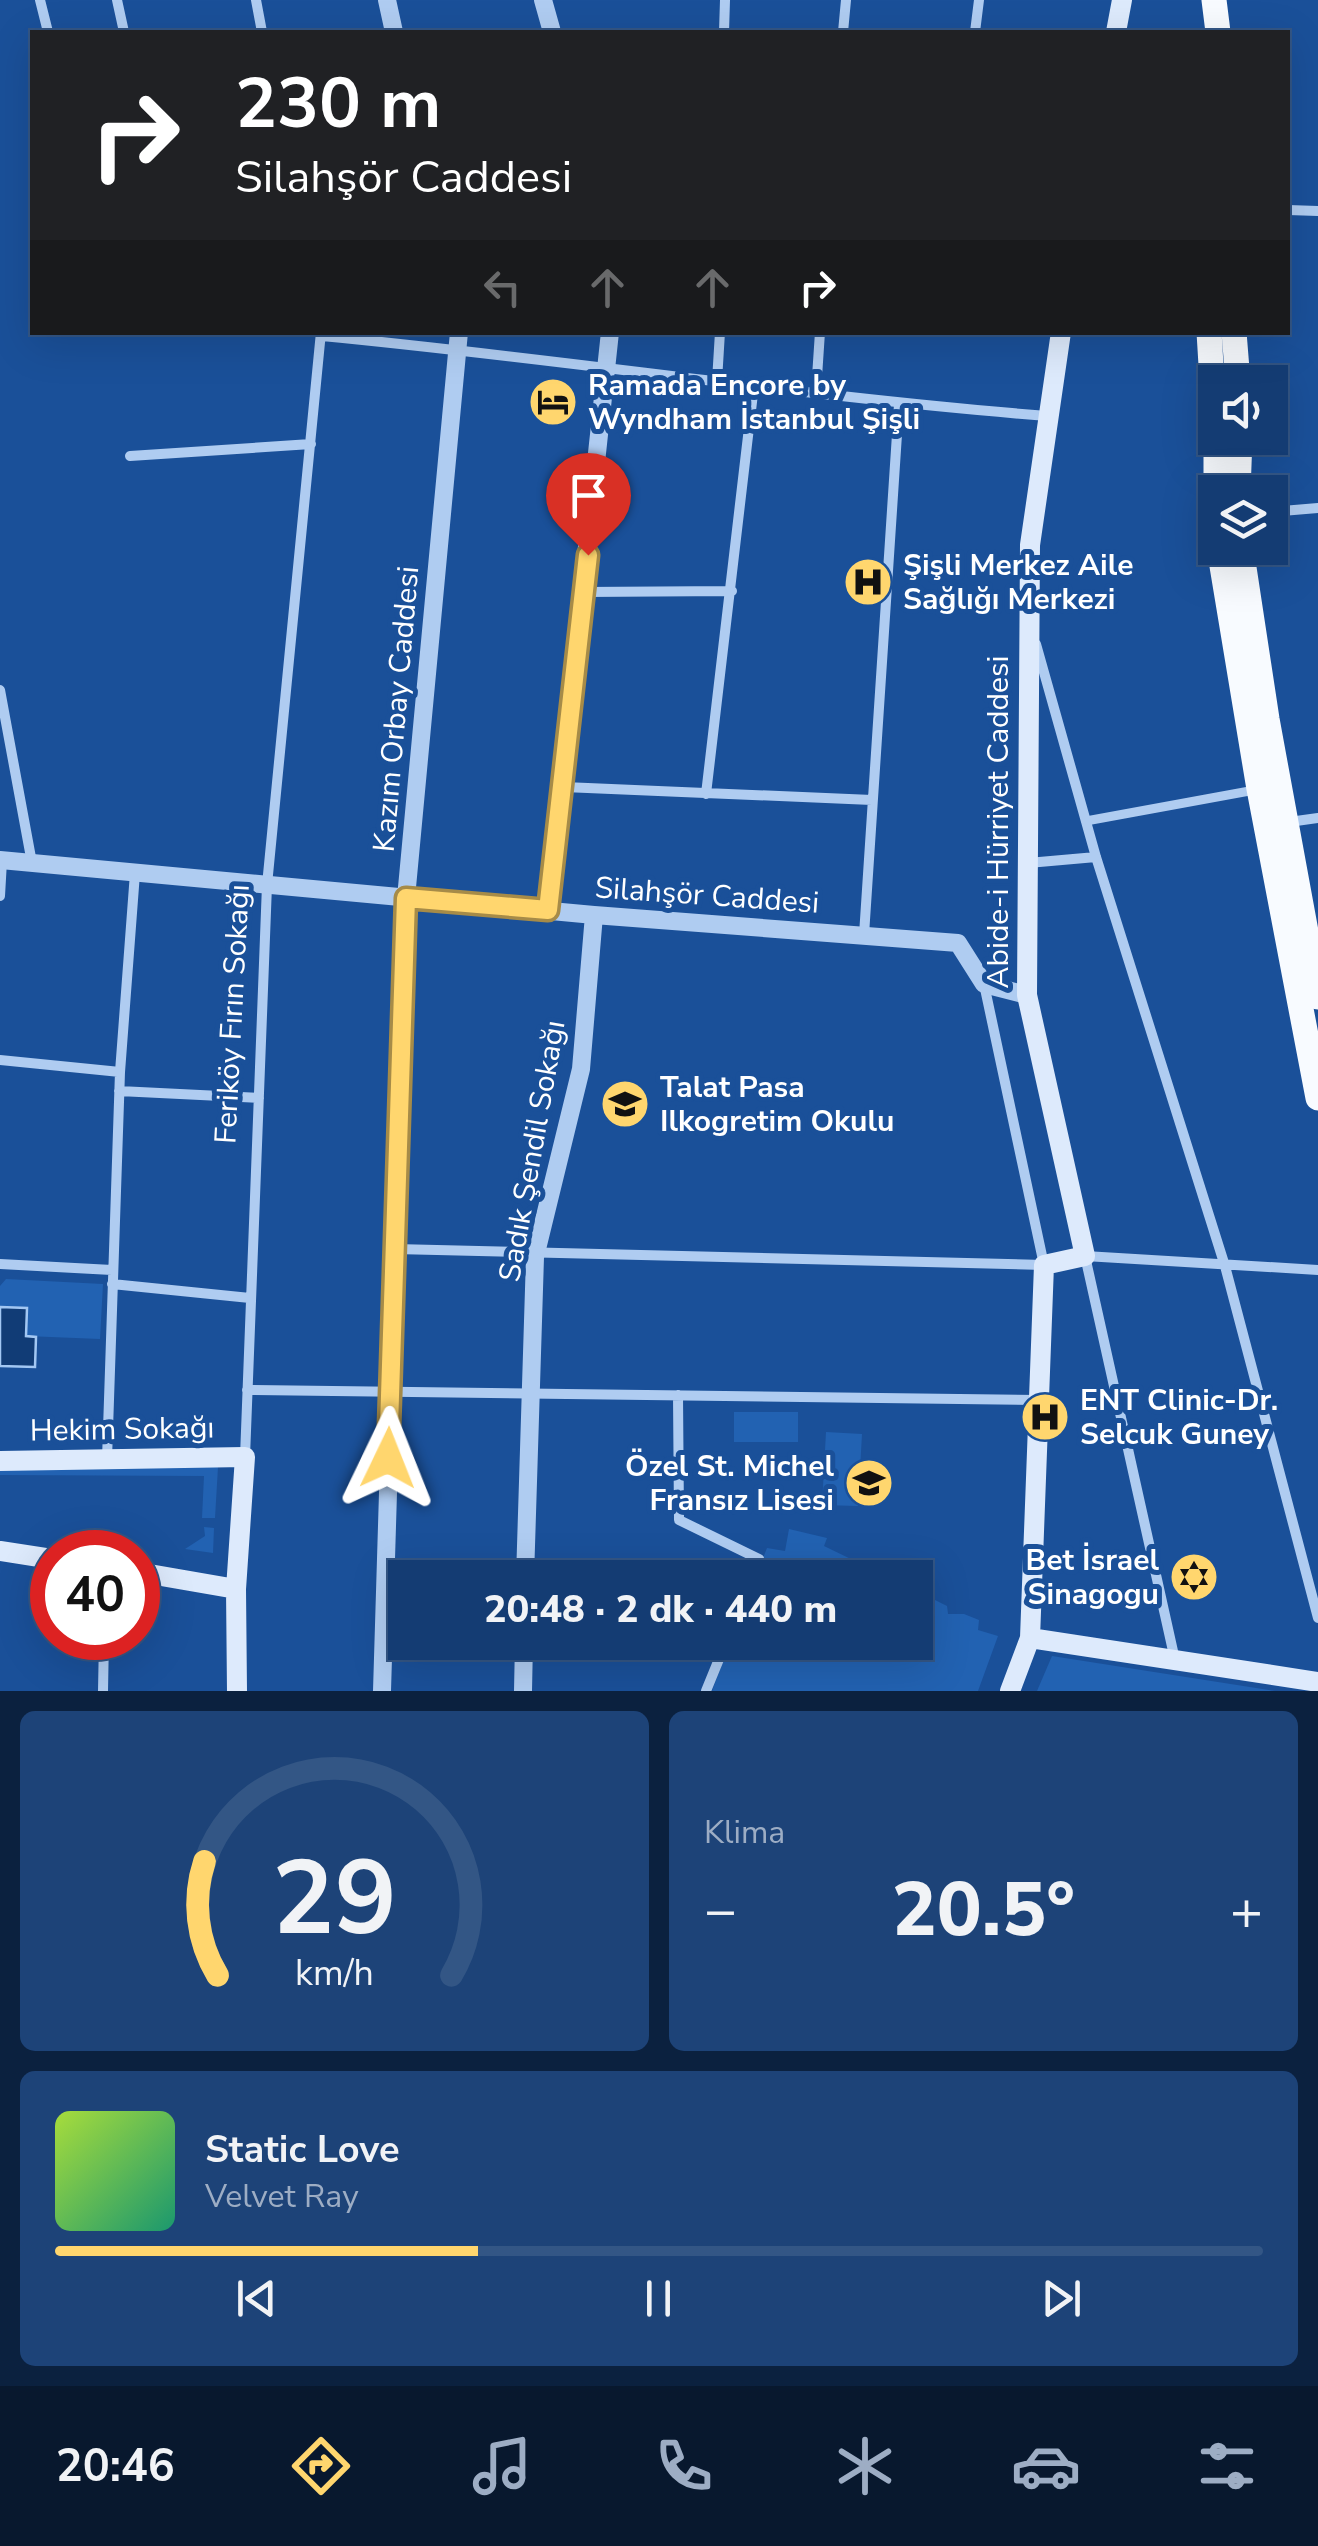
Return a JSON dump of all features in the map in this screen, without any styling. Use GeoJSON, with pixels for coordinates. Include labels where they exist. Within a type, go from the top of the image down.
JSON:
{"type":"FeatureCollection","features":[{"type":"Feature","properties":{"kind":"main road"},"geometry":{"type":"LineString","coordinates":[[1116,30],[1122,0]]}},
{"type":"Feature","properties":{"kind":"main road"},"geometry":{"type":"LineString","coordinates":[[1202,30],[1204,0]]}},
{"type":"Feature","properties":{"kind":"main road"},"geometry":{"type":"LineString","coordinates":[[1214,0],[1218,30]]}},
{"type":"Feature","properties":{"kind":"main road"},"geometry":{"type":"LineString","coordinates":[[1227,30],[1228,0]]}},
{"type":"Feature","properties":{"kind":"main road","name":"Abide-i Hürriyet Caddesi"},"geometry":{"type":"LineString","coordinates":[[1060,335],[1030,545],[1027,995],[1084,1256]]}},
{"type":"Feature","properties":{"kind":"main road"},"geometry":{"type":"LineString","coordinates":[[1209,335],[1211,365]]}},
{"type":"Feature","properties":{"kind":"main road"},"geometry":{"type":"LineString","coordinates":[[1234,335],[1237,365]]}},
{"type":"Feature","properties":{"kind":"main road"},"geometry":{"type":"LineString","coordinates":[[1222,565],[1259,789],[1318,1098]]}},
{"type":"Feature","properties":{"kind":"main road"},"geometry":{"type":"LineString","coordinates":[[1244,565],[1318,997]]}},
{"type":"Feature","properties":{"kind":"main road"},"geometry":{"type":"LineString","coordinates":[[1010,1691],[1030,1638],[1044,1265],[1084,1256]]}},
{"type":"Feature","properties":{"kind":"main road","name":"Hekim Sokağı"},"geometry":{"type":"LineString","coordinates":[[0,1461],[245,1457]]}},
{"type":"Feature","properties":{"kind":"main road","name":"Feriköy Fırın Sokağı"},"geometry":{"type":"LineString","coordinates":[[238,1691],[236,1589],[245,1457]]}},
{"type":"Feature","properties":{"kind":"main road"},"geometry":{"type":"LineString","coordinates":[[0,1551],[30,1556]]}},
{"type":"Feature","properties":{"kind":"main road"},"geometry":{"type":"LineString","coordinates":[[160,1576],[236,1589]]}},
{"type":"Feature","properties":{"kind":"main road"},"geometry":{"type":"LineString","coordinates":[[1030,1638],[1318,1682]]}},
{"type":"Feature","properties":{"kind":"street"},"geometry":{"type":"LineString","coordinates":[[40,0],[48,30]]}},
{"type":"Feature","properties":{"kind":"street"},"geometry":{"type":"LineString","coordinates":[[117,0],[124,30]]}},
{"type":"Feature","properties":{"kind":"street"},"geometry":{"type":"LineString","coordinates":[[256,0],[262,30]]}},
{"type":"Feature","properties":{"kind":"street"},"geometry":{"type":"LineString","coordinates":[[387,0],[394,30]]}},
{"type":"Feature","properties":{"kind":"street"},"geometry":{"type":"LineString","coordinates":[[543,0],[551,30]]}},
{"type":"Feature","properties":{"kind":"street"},"geometry":{"type":"LineString","coordinates":[[724,30],[726,0]]}},
{"type":"Feature","properties":{"kind":"street"},"geometry":{"type":"LineString","coordinates":[[843,30],[846,0]]}},
{"type":"Feature","properties":{"kind":"street"},"geometry":{"type":"LineString","coordinates":[[976,30],[979,0]]}},
{"type":"Feature","properties":{"kind":"street"},"geometry":{"type":"LineString","coordinates":[[1290,210],[1318,211]]}},
{"type":"Feature","properties":{"kind":"street","name":"Feriköy Fırın Sokağı"},"geometry":{"type":"LineString","coordinates":[[245,1457],[268,885],[321,335]]}},
{"type":"Feature","properties":{"kind":"street"},"geometry":{"type":"LineString","coordinates":[[341,335],[458,341],[607,369],[899,404],[1047,416]]}},
{"type":"Feature","properties":{"kind":"street"},"geometry":{"type":"LineString","coordinates":[[548,910],[610,335]]}},
{"type":"Feature","properties":{"kind":"street"},"geometry":{"type":"LineString","coordinates":[[718,381],[720,335]]}},
{"type":"Feature","properties":{"kind":"street"},"geometry":{"type":"LineString","coordinates":[[816,392],[820,335]]}},
{"type":"Feature","properties":{"kind":"street","name":"Kazım Orbay Caddesi"},"geometry":{"type":"LineString","coordinates":[[382,1691],[406,898],[458,341]]}},
{"type":"Feature","properties":{"kind":"street"},"geometry":{"type":"LineString","coordinates":[[706,794],[754,385]]}},
{"type":"Feature","properties":{"kind":"street"},"geometry":{"type":"LineString","coordinates":[[864,935],[899,404]]}},
{"type":"Feature","properties":{"kind":"street"},"geometry":{"type":"LineString","coordinates":[[130,456],[311,444]]}},
{"type":"Feature","properties":{"kind":"street"},"geometry":{"type":"LineString","coordinates":[[1288,510],[1318,508]]}},
{"type":"Feature","properties":{"kind":"street"},"geometry":{"type":"LineString","coordinates":[[584,592],[732,591]]}},
{"type":"Feature","properties":{"kind":"street"},"geometry":{"type":"LineString","coordinates":[[1027,612],[1096,857],[1225,1266],[1318,1618]]}},
{"type":"Feature","properties":{"kind":"street"},"geometry":{"type":"LineString","coordinates":[[0,690],[32,863]]}},
{"type":"Feature","properties":{"kind":"street"},"geometry":{"type":"LineString","coordinates":[[564,787],[872,800]]}},
{"type":"Feature","properties":{"kind":"street"},"geometry":{"type":"LineString","coordinates":[[1086,821],[1259,789]]}},
{"type":"Feature","properties":{"kind":"street"},"geometry":{"type":"LineString","coordinates":[[1286,822],[1318,818]]}},
{"type":"Feature","properties":{"kind":"street"},"geometry":{"type":"LineString","coordinates":[[1027,863],[1096,857]]}},
{"type":"Feature","properties":{"kind":"street"},"geometry":{"type":"LineString","coordinates":[[0,896],[1,861]]}},
{"type":"Feature","properties":{"kind":"street","name":"Silahşör Caddesi"},"geometry":{"type":"LineString","coordinates":[[1,861],[594,915],[958,943],[984,984]]}},
{"type":"Feature","properties":{"kind":"street"},"geometry":{"type":"LineString","coordinates":[[107,1460],[119,1090],[134,873]]}},
{"type":"Feature","properties":{"kind":"street","name":"Sadık Şendil Sokağı"},"geometry":{"type":"LineString","coordinates":[[525,1560],[536,1252],[581,1069],[594,915]]}},
{"type":"Feature","properties":{"kind":"street"},"geometry":{"type":"LineString","coordinates":[[394,1249],[1044,1265],[984,984],[1027,995]]}},
{"type":"Feature","properties":{"kind":"street"},"geometry":{"type":"LineString","coordinates":[[0,1060],[120,1072]]}},
{"type":"Feature","properties":{"kind":"street"},"geometry":{"type":"LineString","coordinates":[[119,1090],[258,1098]]}},
{"type":"Feature","properties":{"kind":"street"},"geometry":{"type":"LineString","coordinates":[[1176,1661],[1084,1256],[1318,1270]]}},
{"type":"Feature","properties":{"kind":"street"},"geometry":{"type":"LineString","coordinates":[[0,1264],[112,1270]]}},
{"type":"Feature","properties":{"kind":"street"},"geometry":{"type":"LineString","coordinates":[[112,1284],[250,1298]]}},
{"type":"Feature","properties":{"kind":"street"},"geometry":{"type":"LineString","coordinates":[[247,1390],[1039,1400]]}},
{"type":"Feature","properties":{"kind":"street"},"geometry":{"type":"LineString","coordinates":[[678,1395],[678,1520],[759,1560]]}},
{"type":"Feature","properties":{"kind":"street"},"geometry":{"type":"LineString","coordinates":[[103,1691],[104,1660]]}},
{"type":"Feature","properties":{"kind":"street"},"geometry":{"type":"LineString","coordinates":[[523,1691],[524,1660]]}},
{"type":"Feature","properties":{"kind":"street"},"geometry":{"type":"LineString","coordinates":[[706,1691],[719,1660]]}},
{"type":"Feature","properties":{"kind":"shaded area"},"geometry":{"type":"Polygon","coordinates":[[[6,1279],[103,1284],[100,1339],[26,1336],[27,1309],[0,1307],[0,1286],[6,1279]]]}},
{"type":"Feature","properties":{"kind":"shaded area"},"geometry":{"type":"Polygon","coordinates":[[[0,1307],[27,1308],[26,1336],[36,1337],[35,1367],[0,1366],[0,1307]]]}},
{"type":"Feature","properties":{"kind":"shaded area"},"geometry":{"type":"Polygon","coordinates":[[[734,1412],[798,1412],[798,1442],[734,1442],[734,1412]]]}},
{"type":"Feature","properties":{"kind":"shaded area"},"geometry":{"type":"Polygon","coordinates":[[[826,1432],[862,1434],[858,1506],[822,1505],[826,1432]]]}},
{"type":"Feature","properties":{"kind":"shaded area"},"geometry":{"type":"Polygon","coordinates":[[[0,1464],[218,1467],[215,1518],[202,1518],[204,1476],[0,1475],[0,1464]]]}},
{"type":"Feature","properties":{"kind":"shaded area"},"geometry":{"type":"Polygon","coordinates":[[[204,1527],[214,1528],[213,1553],[185,1549],[205,1536],[204,1527]]]}},
{"type":"Feature","properties":{"kind":"shaded area"},"geometry":{"type":"Polygon","coordinates":[[[789,1529],[827,1538],[824,1546],[853,1560],[762,1560],[767,1548],[785,1551],[789,1529]]]}},
{"type":"Feature","properties":{"kind":"shaded area"},"geometry":{"type":"Polygon","coordinates":[[[933,1599],[947,1606],[948,1614],[964,1614],[979,1620],[978,1630],[998,1636],[978,1691],[712,1691],[724,1660],[933,1660],[933,1599]]]}},
{"type":"Feature","properties":{"kind":"shaded area"},"geometry":{"type":"Polygon","coordinates":[[[1052,1656],[1275,1691],[1037,1691],[1052,1656]]]}},
{"type":"Feature","properties":{"kind":"place","name":"Ramada Encore by Wyndham İstanbul Şişli"},"geometry":{"type":"Point","coordinates":[553,402]}},
{"type":"Feature","properties":{"kind":"place","name":"Şişli Merkez Aile Sağlığı Merkezi"},"geometry":{"type":"Point","coordinates":[868,582]}},
{"type":"Feature","properties":{"kind":"place","name":"Talat Pasa Ilkogretim Okulu"},"geometry":{"type":"Point","coordinates":[625,1104]}},
{"type":"Feature","properties":{"kind":"place","name":"ENT Clinic-Dr. Selcuk Guney"},"geometry":{"type":"Point","coordinates":[1045,1417]}},
{"type":"Feature","properties":{"kind":"place","name":"Özel St. Michel Fransız Lisesi"},"geometry":{"type":"Point","coordinates":[869,1483]}},
{"type":"Feature","properties":{"kind":"place","name":"Bet İsrael Sinagogu"},"geometry":{"type":"Point","coordinates":[1194,1577]}},
{"type":"Feature","properties":{"kind":"route"},"geometry":{"type":"LineString","coordinates":[[388,1458],[406,898],[548,910],[588,555]]}}]}
